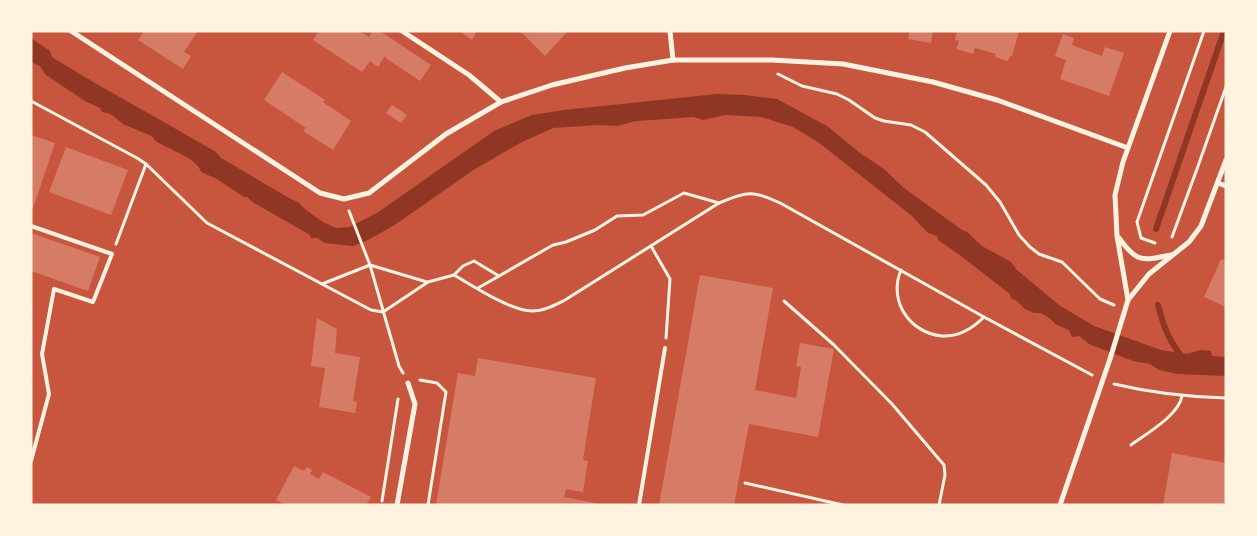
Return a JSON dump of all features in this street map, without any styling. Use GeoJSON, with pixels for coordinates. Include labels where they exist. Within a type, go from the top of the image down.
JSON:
{"type":"FeatureCollection","features":[{"type":"Feature","properties":{"kind":"street"},"geometry":{"type":"LineString","coordinates":[[71,31],[320,193],[344,199],[368,193],[446,134],[501,102],[552,85],[625,68],[674,60],[772,60],[843,64],[933,82],[1006,103],[1128,148]]}},
{"type":"Feature","properties":{"kind":"street"},"geometry":{"type":"LineString","coordinates":[[402,31],[469,75],[501,102]]}},
{"type":"Feature","properties":{"kind":"street"},"geometry":{"type":"LineString","coordinates":[[670,31],[674,60]]}},
{"type":"Feature","properties":{"kind":"street"},"geometry":{"type":"LineString","coordinates":[[1128,300],[1117,236],[1116,195],[1123,162],[1170,31]]}},
{"type":"Feature","properties":{"kind":"street"},"geometry":{"type":"LineString","coordinates":[[1060,505],[1128,300],[1149,274],[1189,242],[1201,226],[1226,160]]}},
{"type":"Feature","properties":{"kind":"street"},"geometry":{"type":"LineString","coordinates":[[1218,183],[1226,186]]}},
{"type":"Feature","properties":{"kind":"street"},"geometry":{"type":"LineString","coordinates":[[1117,236],[1130,254],[1146,260],[1174,255]]}},
{"type":"Feature","properties":{"kind":"street"},"geometry":{"type":"LineString","coordinates":[[397,505],[415,404],[408,383]]}},
{"type":"Feature","properties":{"kind":"lane"},"geometry":{"type":"LineString","coordinates":[[31,226],[112,254],[93,302],[54,289],[42,354],[49,394],[31,461]]}},
{"type":"Feature","properties":{"kind":"lane"},"geometry":{"type":"LineString","coordinates":[[639,505],[665,348]]}},
{"type":"Feature","properties":{"kind":"path"},"geometry":{"type":"LineString","coordinates":[[1160,243],[1150,242],[1141,238],[1137,222],[1204,31]]}},
{"type":"Feature","properties":{"kind":"path"},"geometry":{"type":"LineString","coordinates":[[772,60],[772,72],[802,86],[837,94],[875,118],[911,125],[925,132],[986,184],[1000,202],[1019,235],[1030,247],[1039,254],[1062,262],[1100,299],[1124,310]]}},
{"type":"Feature","properties":{"kind":"path"},"geometry":{"type":"LineString","coordinates":[[1169,241],[1174,233],[1226,87]]}},
{"type":"Feature","properties":{"kind":"path"},"geometry":{"type":"LineString","coordinates":[[31,101],[146,164],[208,224],[371,310],[384,312],[428,282],[454,276],[463,266],[474,261],[499,276]]}},
{"type":"Feature","properties":{"kind":"path"},"geometry":{"type":"LineString","coordinates":[[112,254],[146,164]]}},
{"type":"Feature","properties":{"kind":"path"},"geometry":{"type":"LineString","coordinates":[[478,289],[553,244],[566,242],[595,230],[617,216],[643,215],[684,193],[719,203]]}},
{"type":"Feature","properties":{"kind":"path"},"geometry":{"type":"LineString","coordinates":[[454,276],[518,309],[532,311],[548,308],[565,300],[719,203],[743,193],[756,193],[782,204],[1102,381],[1146,392],[1226,398]]}},
{"type":"Feature","properties":{"kind":"path"},"geometry":{"type":"LineString","coordinates":[[354,224],[370,265],[399,366],[408,383]]}},
{"type":"Feature","properties":{"kind":"path"},"geometry":{"type":"LineString","coordinates":[[651,246],[670,279],[665,348]]}},
{"type":"Feature","properties":{"kind":"path"},"geometry":{"type":"LineString","coordinates":[[321,284],[370,265],[428,282]]}},
{"type":"Feature","properties":{"kind":"path"},"geometry":{"type":"LineString","coordinates":[[901,270],[897,280],[896,291],[900,305],[910,320],[923,330],[943,336],[953,335],[970,329],[984,317]]}},
{"type":"Feature","properties":{"kind":"path"},"geometry":{"type":"LineString","coordinates":[[784,301],[834,345],[892,404],[944,465],[945,475],[939,505]]}},
{"type":"Feature","properties":{"kind":"path"},"geometry":{"type":"LineString","coordinates":[[1131,445],[1176,410],[1182,402],[1182,396]]}},
{"type":"Feature","properties":{"kind":"path"},"geometry":{"type":"LineString","coordinates":[[745,483],[843,505]]}},
{"type":"Feature","properties":{"kind":"shaded area"},"geometry":{"type":"Polygon","coordinates":[[[31,38],[50,51],[52,57],[216,152],[221,158],[298,202],[323,222],[336,228],[349,227],[377,213],[494,131],[532,115],[717,94],[777,99],[827,126],[860,153],[884,169],[904,188],[967,232],[982,246],[1011,262],[1017,270],[1059,305],[1094,326],[1161,350],[1186,354],[1201,350],[1211,351],[1212,356],[1226,357],[1226,376],[1178,374],[1159,370],[1150,364],[1133,361],[1089,344],[1079,336],[1072,337],[1069,330],[1057,325],[1048,317],[1025,309],[1011,298],[1010,294],[938,240],[937,236],[928,233],[912,216],[818,142],[793,127],[761,117],[726,115],[703,120],[694,117],[636,121],[617,126],[599,125],[553,128],[520,143],[475,169],[393,226],[366,241],[353,246],[325,243],[317,238],[311,238],[310,235],[217,179],[201,172],[199,167],[188,158],[161,144],[154,138],[125,125],[112,115],[102,112],[100,108],[85,101],[46,75],[40,66],[31,62],[31,38]]]}},
{"type":"Feature","properties":{"kind":"building"},"geometry":{"type":"Polygon","coordinates":[[[144,31],[198,31],[184,52],[191,56],[183,69],[138,40],[144,31]]]}},
{"type":"Feature","properties":{"kind":"building"},"geometry":{"type":"Polygon","coordinates":[[[319,31],[359,31],[369,37],[372,31],[380,31],[431,65],[420,81],[385,56],[378,67],[370,61],[362,72],[313,40],[319,31]]]}},
{"type":"Feature","properties":{"kind":"building"},"geometry":{"type":"Polygon","coordinates":[[[459,31],[477,31],[472,40],[459,31]]]}},
{"type":"Feature","properties":{"kind":"building"},"geometry":{"type":"Polygon","coordinates":[[[520,31],[568,31],[545,56],[520,31]]]}},
{"type":"Feature","properties":{"kind":"building"},"geometry":{"type":"Polygon","coordinates":[[[910,31],[933,31],[931,43],[908,39],[910,31]]]}},
{"type":"Feature","properties":{"kind":"building"},"geometry":{"type":"Polygon","coordinates":[[[957,31],[1019,31],[1012,56],[1010,56],[1008,61],[995,57],[996,54],[975,48],[973,54],[956,49],[959,41],[955,40],[957,31]]]}},
{"type":"Feature","properties":{"kind":"building"},"geometry":{"type":"Polygon","coordinates":[[[1063,34],[1074,38],[1072,45],[1102,56],[1105,47],[1124,53],[1109,96],[1060,79],[1066,60],[1055,56],[1063,34]]]}},
{"type":"Feature","properties":{"kind":"building"},"geometry":{"type":"Polygon","coordinates":[[[282,72],[325,100],[323,102],[351,121],[333,150],[303,131],[306,128],[264,100],[282,72]]]}},
{"type":"Feature","properties":{"kind":"building"},"geometry":{"type":"Polygon","coordinates":[[[392,105],[407,115],[401,123],[386,113],[392,105]]]}},
{"type":"Feature","properties":{"kind":"building"},"geometry":{"type":"Polygon","coordinates":[[[31,135],[55,143],[32,211],[31,211],[31,135]]]}},
{"type":"Feature","properties":{"kind":"building"},"geometry":{"type":"Polygon","coordinates":[[[66,147],[128,170],[111,215],[49,192],[66,147]]]}},
{"type":"Feature","properties":{"kind":"building"},"geometry":{"type":"Polygon","coordinates":[[[31,233],[100,257],[88,291],[31,271],[31,233]]]}},
{"type":"Feature","properties":{"kind":"building"},"geometry":{"type":"Polygon","coordinates":[[[1221,259],[1226,261],[1226,307],[1204,297],[1221,259]]]}},
{"type":"Feature","properties":{"kind":"building"},"geometry":{"type":"Polygon","coordinates":[[[700,275],[773,288],[755,390],[796,398],[801,367],[796,366],[800,343],[834,349],[818,437],[749,424],[734,505],[659,505],[700,275]]]}},
{"type":"Feature","properties":{"kind":"building"},"geometry":{"type":"Polygon","coordinates":[[[317,318],[337,329],[335,353],[360,357],[353,401],[357,402],[355,413],[319,407],[325,368],[311,366],[317,318]]]}},
{"type":"Feature","properties":{"kind":"building"},"geometry":{"type":"Polygon","coordinates":[[[478,358],[596,378],[583,460],[588,461],[583,492],[566,489],[564,497],[605,505],[436,505],[458,373],[475,376],[478,358]]]}},
{"type":"Feature","properties":{"kind":"building"},"geometry":{"type":"Polygon","coordinates":[[[1172,453],[1226,463],[1226,505],[1163,505],[1172,453]]]}},
{"type":"Feature","properties":{"kind":"building"},"geometry":{"type":"Polygon","coordinates":[[[294,466],[304,471],[307,467],[312,470],[310,474],[319,479],[323,472],[371,497],[366,505],[286,505],[276,500],[294,466]]]}},
{"type":"Feature","properties":{"kind":"waterway"},"geometry":{"type":"LineString","coordinates":[[1156,229],[1224,31]]}},
{"type":"Feature","properties":{"kind":"waterway"},"geometry":{"type":"LineString","coordinates":[[1158,305],[1167,332],[1173,345],[1182,357]]}}]}
